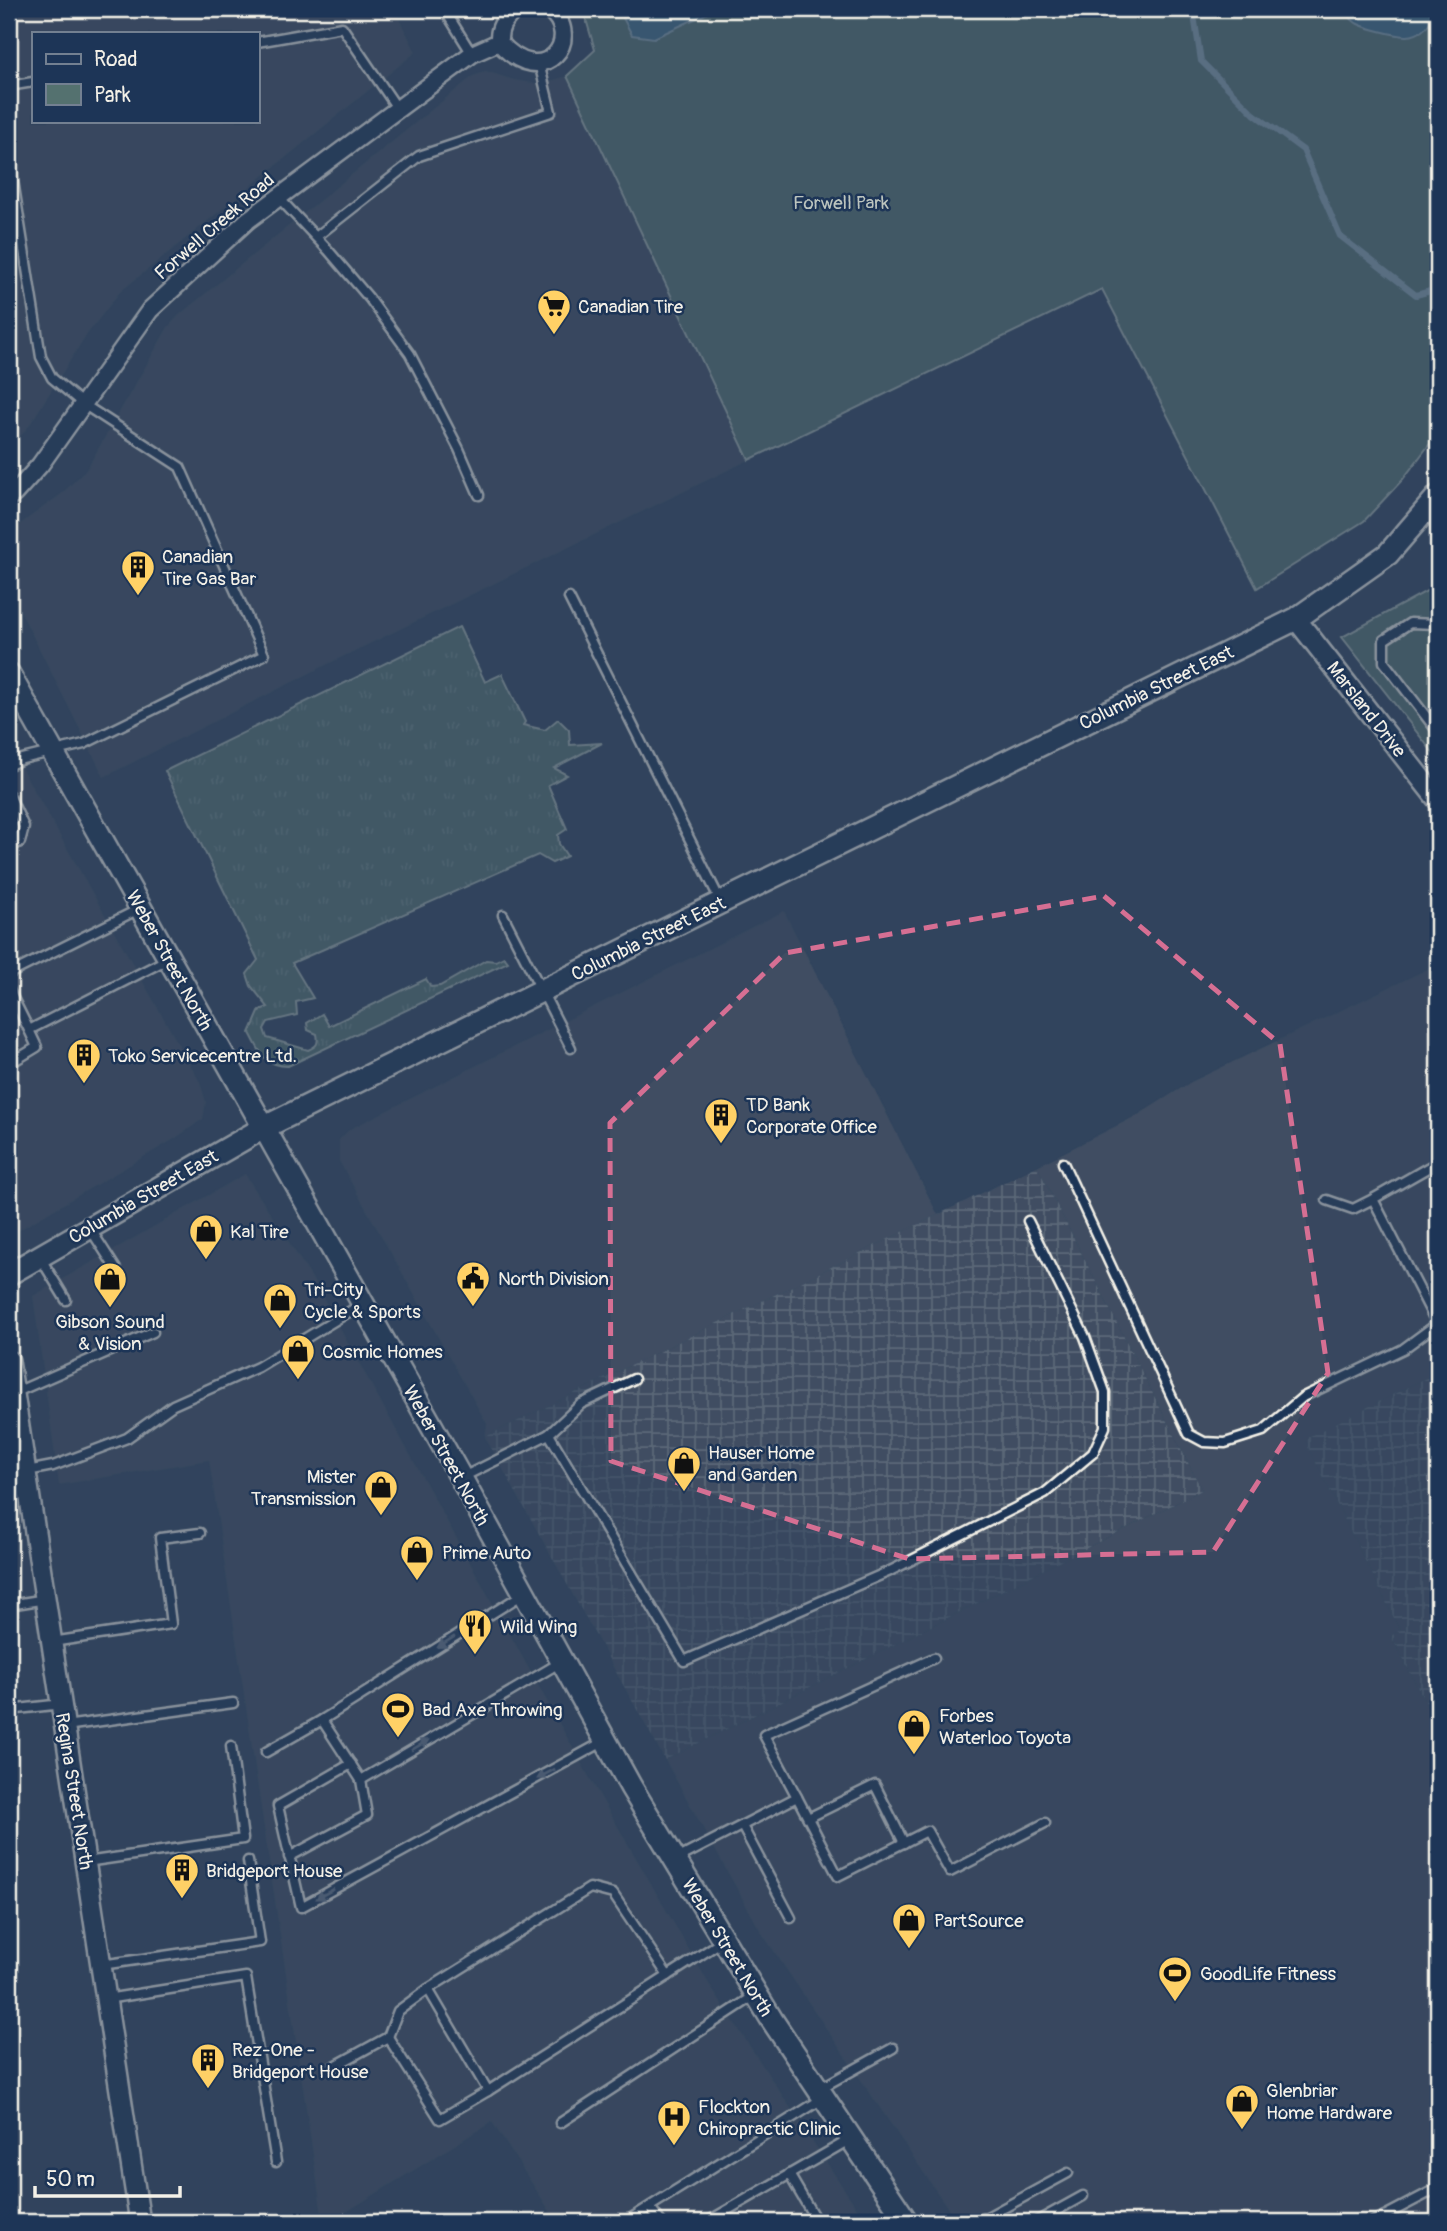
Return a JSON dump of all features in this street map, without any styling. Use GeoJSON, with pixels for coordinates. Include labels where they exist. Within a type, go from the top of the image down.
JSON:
{"type":"FeatureCollection","features":[{"type":"Feature","properties":{"kind":"main road","name":"Columbia Street East"},"geometry":{"type":"LineString","coordinates":[[9,1273],[264,1128],[1296,618],[1388,554],[1438,496]]}},
{"type":"Feature","properties":{"kind":"main road","name":"Weber Street North"},"geometry":{"type":"LineString","coordinates":[[9,674],[21,703],[53,751],[605,1740],[757,1994],[907,2222]]}},
{"type":"Feature","properties":{"kind":"street"},"geometry":{"type":"LineString","coordinates":[[515,9],[503,21],[499,42],[516,58],[529,63],[539,63],[555,57],[561,48],[563,36],[560,21],[548,9]]}},
{"type":"Feature","properties":{"kind":"street","name":"Forwell Creek Road"},"geometry":{"type":"LineString","coordinates":[[9,497],[40,465],[150,310],[248,220],[472,54],[499,42]]}},
{"type":"Feature","properties":{"kind":"street","name":"Marsland Drive"},"geometry":{"type":"LineString","coordinates":[[1296,618],[1436,793]]}},
{"type":"Feature","properties":{"kind":"street","name":"Regina Street North"},"geometry":{"type":"LineString","coordinates":[[9,1361],[139,2222]]}},
{"type":"Feature","properties":{"kind":"lane"},"geometry":{"type":"LineString","coordinates":[[444,9],[472,54]]}},
{"type":"Feature","properties":{"kind":"lane"},"geometry":{"type":"LineString","coordinates":[[259,42],[342,27],[397,108]]}},
{"type":"Feature","properties":{"kind":"lane"},"geometry":{"type":"LineString","coordinates":[[316,237],[419,156],[551,112],[539,63]]}},
{"type":"Feature","properties":{"kind":"lane"},"geometry":{"type":"LineString","coordinates":[[9,86],[32,82]]}},
{"type":"Feature","properties":{"kind":"lane"},"geometry":{"type":"LineString","coordinates":[[9,155],[41,357],[52,379],[83,404],[180,467],[264,655],[84,744],[22,759],[9,765]]}},
{"type":"Feature","properties":{"kind":"lane"},"geometry":{"type":"LineString","coordinates":[[278,197],[369,298],[410,354],[479,495]]}},
{"type":"Feature","properties":{"kind":"lane"},"geometry":{"type":"LineString","coordinates":[[569,598],[721,902]]}},
{"type":"Feature","properties":{"kind":"lane"},"geometry":{"type":"LineString","coordinates":[[1438,627],[1436,624],[1410,623],[1384,640],[1384,662],[1438,732]]}},
{"type":"Feature","properties":{"kind":"lane"},"geometry":{"type":"LineString","coordinates":[[9,795],[23,827],[20,842],[9,848]]}},
{"type":"Feature","properties":{"kind":"lane"},"geometry":{"type":"LineString","coordinates":[[9,974],[141,908]]}},
{"type":"Feature","properties":{"kind":"lane"},"geometry":{"type":"LineString","coordinates":[[503,915],[571,1048]]}},
{"type":"Feature","properties":{"kind":"lane"},"geometry":{"type":"LineString","coordinates":[[29,1030],[169,959]]}},
{"type":"Feature","properties":{"kind":"lane"},"geometry":{"type":"LineString","coordinates":[[9,990],[37,1047],[9,1064]]}},
{"type":"Feature","properties":{"kind":"lane"},"geometry":{"type":"LineString","coordinates":[[1326,1200],[1353,1209],[1438,1162]]}},
{"type":"Feature","properties":{"kind":"lane"},"geometry":{"type":"LineString","coordinates":[[1063,1163],[1189,1434],[1204,1441],[1225,1443],[1263,1431],[1303,1397],[1404,1349],[1437,1323],[1373,1199]]}},
{"type":"Feature","properties":{"kind":"lane"},"geometry":{"type":"LineString","coordinates":[[549,1434],[684,1661],[890,1571],[1045,1493],[1093,1453],[1105,1427],[1105,1392],[1086,1337],[1028,1221]]}},
{"type":"Feature","properties":{"kind":"lane"},"geometry":{"type":"LineString","coordinates":[[89,1227],[116,1269]]}},
{"type":"Feature","properties":{"kind":"lane"},"geometry":{"type":"LineString","coordinates":[[39,1256],[66,1300]]}},
{"type":"Feature","properties":{"kind":"lane"},"geometry":{"type":"LineString","coordinates":[[27,1471],[53,1466],[127,1438],[173,1405],[258,1367],[362,1304]]}},
{"type":"Feature","properties":{"kind":"lane"},"geometry":{"type":"LineString","coordinates":[[14,1393],[153,1332]]}},
{"type":"Feature","properties":{"kind":"lane"},"geometry":{"type":"LineString","coordinates":[[461,1478],[549,1434],[581,1404],[634,1379]]}},
{"type":"Feature","properties":{"kind":"lane"},"geometry":{"type":"LineString","coordinates":[[52,1642],[172,1624],[160,1538],[200,1533]]}},
{"type":"Feature","properties":{"kind":"lane"},"geometry":{"type":"LineString","coordinates":[[266,1752],[322,1720],[524,1593]]}},
{"type":"Feature","properties":{"kind":"lane"},"geometry":{"type":"LineString","coordinates":[[9,1605],[46,1599]]}},
{"type":"Feature","properties":{"kind":"lane"},"geometry":{"type":"LineString","coordinates":[[934,1658],[764,1735],[838,1876],[927,1831],[950,1872],[1045,1823]]}},
{"type":"Feature","properties":{"kind":"lane"},"geometry":{"type":"LineString","coordinates":[[361,1780],[562,1661]]}},
{"type":"Feature","properties":{"kind":"lane"},"geometry":{"type":"LineString","coordinates":[[65,1726],[233,1703]]}},
{"type":"Feature","properties":{"kind":"lane"},"geometry":{"type":"LineString","coordinates":[[9,1710],[62,1704]]}},
{"type":"Feature","properties":{"kind":"lane"},"geometry":{"type":"LineString","coordinates":[[289,1857],[367,1815],[361,1780],[322,1720]]}},
{"type":"Feature","properties":{"kind":"lane"},"geometry":{"type":"LineString","coordinates":[[351,1764],[278,1806],[301,1908],[605,1740]]}},
{"type":"Feature","properties":{"kind":"lane"},"geometry":{"type":"LineString","coordinates":[[86,1862],[243,1839],[231,1746]]}},
{"type":"Feature","properties":{"kind":"lane"},"geometry":{"type":"LineString","coordinates":[[808,1818],[875,1784],[904,1843]]}},
{"type":"Feature","properties":{"kind":"lane"},"geometry":{"type":"LineString","coordinates":[[675,1860],[797,1797]]}},
{"type":"Feature","properties":{"kind":"lane"},"geometry":{"type":"LineString","coordinates":[[741,1826],[791,1918]]}},
{"type":"Feature","properties":{"kind":"lane"},"geometry":{"type":"LineString","coordinates":[[101,1965],[260,1942],[248,1861]]}},
{"type":"Feature","properties":{"kind":"lane"},"geometry":{"type":"LineString","coordinates":[[333,2067],[388,2037],[398,2011],[428,1989],[590,1888],[613,1894],[668,1976]]}},
{"type":"Feature","properties":{"kind":"lane"},"geometry":{"type":"LineString","coordinates":[[388,2037],[440,2119],[724,1940]]}},
{"type":"Feature","properties":{"kind":"lane"},"geometry":{"type":"LineString","coordinates":[[106,1999],[246,1977],[276,2162]]}},
{"type":"Feature","properties":{"kind":"lane"},"geometry":{"type":"LineString","coordinates":[[428,1989],[488,2091]]}},
{"type":"Feature","properties":{"kind":"lane"},"geometry":{"type":"LineString","coordinates":[[559,2123],[757,1994]]}},
{"type":"Feature","properties":{"kind":"lane"},"geometry":{"type":"LineString","coordinates":[[625,2222],[893,2048]]}},
{"type":"Feature","properties":{"kind":"lane"},"geometry":{"type":"LineString","coordinates":[[708,2222],[852,2139]]}},
{"type":"Feature","properties":{"kind":"lane"},"geometry":{"type":"LineString","coordinates":[[978,2222],[1068,2173]]}},
{"type":"Feature","properties":{"kind":"lane"},"geometry":{"type":"LineString","coordinates":[[789,2174],[817,2222]]}},
{"type":"Feature","properties":{"kind":"lane"},"geometry":{"type":"LineString","coordinates":[[1373,2222],[1438,2188]]}},
{"type":"Feature","properties":{"kind":"lane"},"geometry":{"type":"LineString","coordinates":[[1036,2222],[1083,2196]]}},
{"type":"Feature","properties":{"kind":"lane"},"geometry":{"type":"LineString","coordinates":[[650,2207],[661,2222]]}},
{"type":"Feature","properties":{"kind":"highlighted area"},"geometry":{"type":"Polygon","coordinates":[[[1104,896],[1280,1044],[1328,1373],[1213,1552],[909,1559],[611,1461],[610,1123],[785,953],[1104,896]]]}},
{"type":"Feature","properties":{"kind":"shaded area"},"geometry":{"type":"Polygon","coordinates":[[[9,9],[394,9],[416,52],[120,292],[85,337],[29,426],[9,450],[9,9]]]}},
{"type":"Feature","properties":{"kind":"shaded area"},"geometry":{"type":"Polygon","coordinates":[[[634,9],[738,9],[737,14],[714,10],[654,38],[632,35],[623,18],[634,9]]]}},
{"type":"Feature","properties":{"kind":"shaded area"},"geometry":{"type":"Polygon","coordinates":[[[1342,9],[1427,9],[1431,18],[1422,31],[1406,36],[1362,26],[1342,9]]]}},
{"type":"Feature","properties":{"kind":"shaded area","name":"Canadian Tire"},"geometry":{"type":"Polygon","coordinates":[[[486,71],[514,80],[540,84],[567,76],[749,460],[334,661],[104,777],[9,589],[9,532],[60,495],[86,470],[168,327],[179,315],[473,76],[486,71]]]}},
{"type":"Feature","properties":{"kind":"shaded area"},"geometry":{"type":"Polygon","coordinates":[[[9,746],[200,1082],[206,1102],[203,1119],[176,1138],[9,1236],[9,746]]]}},
{"type":"Feature","properties":{"kind":"shaded area"},"geometry":{"type":"Polygon","coordinates":[[[784,911],[938,1215],[485,1437],[487,1424],[339,1161],[339,1140],[350,1129],[784,911]]]}},
{"type":"Feature","properties":{"kind":"shaded area"},"geometry":{"type":"Polygon","coordinates":[[[1438,964],[1438,1372],[1305,1440],[1400,1630],[1391,1636],[1438,1726],[1438,2222],[957,2222],[761,1932],[665,1760],[1202,1490],[1037,1166],[1138,1115],[1191,1082],[1438,964]]]}},
{"type":"Feature","properties":{"kind":"shaded area"},"geometry":{"type":"Polygon","coordinates":[[[1037,1166],[1202,1490],[665,1760],[485,1437],[1037,1166]]]}},
{"type":"Feature","properties":{"kind":"shaded area"},"geometry":{"type":"Polygon","coordinates":[[[245,1174],[312,1278],[588,1775],[712,1989],[866,2222],[557,2222],[492,2122],[330,2222],[323,2222],[209,1460],[59,1485],[33,1296],[245,1174]]]}},
{"type":"Feature","properties":{"kind":"shaded area"},"geometry":{"type":"Polygon","coordinates":[[[1438,1372],[1438,1726],[1391,1636],[1400,1630],[1304,1439],[1438,1372]]]}},
{"type":"Feature","properties":{"kind":"green space","name":"Forwell Park"},"geometry":{"type":"Polygon","coordinates":[[[583,9],[1438,9],[1438,433],[1403,479],[1364,521],[1257,588],[1102,289],[749,460],[567,76],[595,50],[583,9]]]}},
{"type":"Feature","properties":{"kind":"green space"},"geometry":{"type":"Polygon","coordinates":[[[1438,582],[1438,759],[1342,637],[1436,586],[1438,582]]]}},
{"type":"Feature","properties":{"kind":"green space"},"geometry":{"type":"Polygon","coordinates":[[[459,627],[485,682],[502,674],[525,722],[523,725],[545,730],[558,719],[569,730],[570,745],[602,743],[554,768],[567,775],[548,785],[567,829],[558,835],[559,844],[567,856],[552,863],[538,855],[292,963],[313,998],[296,1002],[297,1015],[268,1022],[264,1029],[267,1038],[308,1050],[315,1046],[318,1040],[317,1034],[308,1030],[307,1023],[322,1014],[329,1026],[426,979],[431,987],[440,986],[486,960],[496,961],[504,957],[508,962],[288,1066],[273,1063],[260,1052],[250,1033],[260,1010],[268,1007],[251,986],[247,974],[258,960],[165,771],[459,627]]]}},
{"type":"Feature","properties":{"kind":"waterway"},"geometry":{"type":"LineString","coordinates":[[1193,9],[1201,61],[1254,114],[1303,150],[1340,236],[1416,295],[1438,289]]}},
{"type":"Feature","properties":{"kind":"place","name":"Canadian Tire"},"geometry":{"type":"Point","coordinates":[554,336]}},
{"type":"Feature","properties":{"kind":"place","name":"Canadian Tire Gas Bar"},"geometry":{"type":"Point","coordinates":[138,597]}},
{"type":"Feature","properties":{"kind":"place","name":"Toko Servicecentre Ltd."},"geometry":{"type":"Point","coordinates":[84,1085]}},
{"type":"Feature","properties":{"kind":"place","name":"TD Bank Corporate Office"},"geometry":{"type":"Point","coordinates":[721,1145]}},
{"type":"Feature","properties":{"kind":"place","name":"Kal Tire"},"geometry":{"type":"Point","coordinates":[206,1261]}},
{"type":"Feature","properties":{"kind":"place","name":"North Division"},"geometry":{"type":"Point","coordinates":[473,1308]}},
{"type":"Feature","properties":{"kind":"place","name":"Gibson Sound & Vision"},"geometry":{"type":"Point","coordinates":[110,1309]}},
{"type":"Feature","properties":{"kind":"place","name":"Tri-City Cycle & Sports"},"geometry":{"type":"Point","coordinates":[280,1330]}},
{"type":"Feature","properties":{"kind":"place","name":"Cosmic Homes"},"geometry":{"type":"Point","coordinates":[298,1381]}},
{"type":"Feature","properties":{"kind":"place","name":"Hauser Home and Garden"},"geometry":{"type":"Point","coordinates":[684,1493]}},
{"type":"Feature","properties":{"kind":"place","name":"Mister Transmission"},"geometry":{"type":"Point","coordinates":[381,1517]}},
{"type":"Feature","properties":{"kind":"place","name":"Prime Auto"},"geometry":{"type":"Point","coordinates":[417,1582]}},
{"type":"Feature","properties":{"kind":"place","name":"Wild Wing"},"geometry":{"type":"Point","coordinates":[475,1656]}},
{"type":"Feature","properties":{"kind":"place","name":"Bad Axe Throwing"},"geometry":{"type":"Point","coordinates":[398,1739]}},
{"type":"Feature","properties":{"kind":"place","name":"Forbes Waterloo Toyota"},"geometry":{"type":"Point","coordinates":[914,1756]}},
{"type":"Feature","properties":{"kind":"place","name":"Bridgeport House"},"geometry":{"type":"Point","coordinates":[182,1900]}},
{"type":"Feature","properties":{"kind":"place","name":"PartSource"},"geometry":{"type":"Point","coordinates":[909,1950]}},
{"type":"Feature","properties":{"kind":"place","name":"GoodLife Fitness"},"geometry":{"type":"Point","coordinates":[1175,2003]}},
{"type":"Feature","properties":{"kind":"place","name":"Rez-One - Bridgeport House"},"geometry":{"type":"Point","coordinates":[208,2090]}},
{"type":"Feature","properties":{"kind":"place","name":"Glenbriar Home Hardware"},"geometry":{"type":"Point","coordinates":[1242,2131]}},
{"type":"Feature","properties":{"kind":"place","name":"Flockton Chiropractic Clinic"},"geometry":{"type":"Point","coordinates":[674,2147]}}]}
